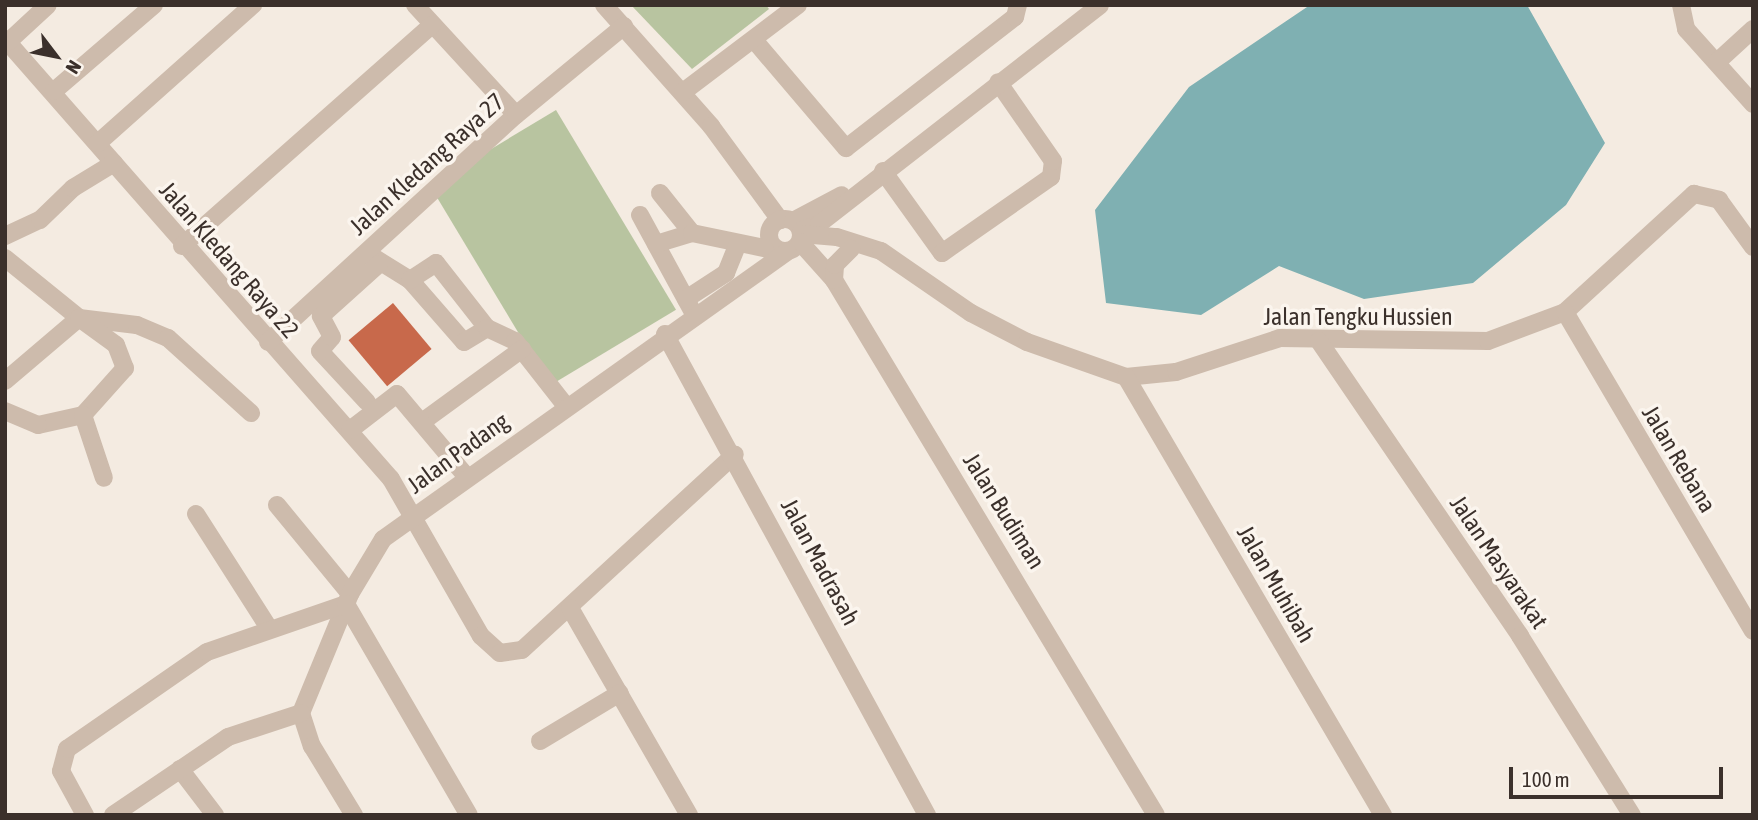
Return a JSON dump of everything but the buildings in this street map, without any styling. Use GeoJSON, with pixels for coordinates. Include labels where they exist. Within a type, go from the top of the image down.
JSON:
{"type":"FeatureCollection","features":[{"type":"Feature","properties":{"kind":"street"},"geometry":{"type":"LineString","coordinates":[[7,40],[48,5]]}},
{"type":"Feature","properties":{"kind":"street"},"geometry":{"type":"LineString","coordinates":[[54,91],[154,5]]}},
{"type":"Feature","properties":{"kind":"street"},"geometry":{"type":"LineString","coordinates":[[98,143],[253,5]]}},
{"type":"Feature","properties":{"kind":"street"},"geometry":{"type":"LineString","coordinates":[[415,5],[516,115]]}},
{"type":"Feature","properties":{"kind":"street"},"geometry":{"type":"LineString","coordinates":[[604,5],[683,92],[794,233]]}},
{"type":"Feature","properties":{"kind":"street"},"geometry":{"type":"LineString","coordinates":[[754,40],[846,148],[1015,16],[1018,5]]}},
{"type":"Feature","properties":{"kind":"street","name":"Jalan Padang"},"geometry":{"type":"LineString","coordinates":[[301,713],[348,599],[383,539],[665,334],[690,306],[720,296],[794,233],[856,192],[1100,5]]}},
{"type":"Feature","properties":{"kind":"street"},"geometry":{"type":"LineString","coordinates":[[683,92],[754,40],[792,7]]}},
{"type":"Feature","properties":{"kind":"street"},"geometry":{"type":"LineString","coordinates":[[1681,10],[1717,62],[1753,104]]}},
{"type":"Feature","properties":{"kind":"street"},"geometry":{"type":"LineString","coordinates":[[182,246],[432,24]]}},
{"type":"Feature","properties":{"kind":"street","name":"Jalan Kledang Raya 27"},"geometry":{"type":"LineString","coordinates":[[268,342],[374,257],[516,115],[624,26]]}},
{"type":"Feature","properties":{"kind":"street"},"geometry":{"type":"LineString","coordinates":[[1717,62],[1753,29]]}},
{"type":"Feature","properties":{"kind":"street","name":"Jalan Kledang Raya 22"},"geometry":{"type":"LineString","coordinates":[[7,40],[54,91],[182,246],[350,430],[415,515],[481,636],[500,653],[522,650],[570,608]]}},
{"type":"Feature","properties":{"kind":"street"},"geometry":{"type":"LineString","coordinates":[[883,171],[942,253],[1051,177],[1053,161],[998,82]]}},
{"type":"Feature","properties":{"kind":"street"},"geometry":{"type":"LineString","coordinates":[[5,236],[40,220],[72,188],[114,163]]}},
{"type":"Feature","properties":{"kind":"street"},"geometry":{"type":"LineString","coordinates":[[744,167],[767,241]]}},
{"type":"Feature","properties":{"kind":"street"},"geometry":{"type":"LineString","coordinates":[[852,244],[846,220],[856,192]]}},
{"type":"Feature","properties":{"kind":"street"},"geometry":{"type":"LineString","coordinates":[[660,193],[692,233]]}},
{"type":"Feature","properties":{"kind":"street","name":"Jalan Tengku Hussien"},"geometry":{"type":"LineString","coordinates":[[852,244],[881,251],[971,313],[1027,342],[1126,377],[1176,372],[1253,342],[1488,341],[1564,312],[1695,194],[1719,200],[1753,247]]}},
{"type":"Feature","properties":{"kind":"street"},"geometry":{"type":"LineString","coordinates":[[640,215],[690,306],[726,272],[738,243]]}},
{"type":"Feature","properties":{"kind":"street"},"geometry":{"type":"LineString","coordinates":[[656,244],[692,233],[738,243],[767,241],[794,233],[852,244]]}},
{"type":"Feature","properties":{"kind":"street","name":"Jalan Padang"},"geometry":{"type":"LineString","coordinates":[[720,296],[767,241],[794,233]]}},
{"type":"Feature","properties":{"kind":"street","name":"Jalan Budiman"},"geometry":{"type":"LineString","coordinates":[[794,233],[834,280],[1156,815]]}},
{"type":"Feature","properties":{"kind":"street"},"geometry":{"type":"LineString","coordinates":[[834,280],[835,265],[852,244]]}},
{"type":"Feature","properties":{"kind":"street"},"geometry":{"type":"LineString","coordinates":[[367,402],[320,351],[332,337],[321,316],[374,257],[410,280],[464,342],[487,328]]}},
{"type":"Feature","properties":{"kind":"street"},"geometry":{"type":"LineString","coordinates":[[5,258],[116,345],[125,368],[83,415],[38,425],[5,411]]}},
{"type":"Feature","properties":{"kind":"street"},"geometry":{"type":"LineString","coordinates":[[410,280],[436,263],[487,328],[522,349],[565,405]]}},
{"type":"Feature","properties":{"kind":"street","name":"Jalan Rebana"},"geometry":{"type":"LineString","coordinates":[[1564,312],[1753,631]]}},
{"type":"Feature","properties":{"kind":"street"},"geometry":{"type":"LineString","coordinates":[[5,381],[79,318],[137,325],[168,338],[251,413]]}},
{"type":"Feature","properties":{"kind":"street","name":"Jalan Madrasah"},"geometry":{"type":"LineString","coordinates":[[665,334],[735,454],[927,815]]}},
{"type":"Feature","properties":{"kind":"street","name":"Jalan Masyarakat"},"geometry":{"type":"LineString","coordinates":[[1319,341],[1520,636],[1632,815]]}},
{"type":"Feature","properties":{"kind":"street"},"geometry":{"type":"LineString","coordinates":[[422,422],[522,349]]}},
{"type":"Feature","properties":{"kind":"street"},"geometry":{"type":"LineString","coordinates":[[311,389],[339,371]]}},
{"type":"Feature","properties":{"kind":"street","name":"Jalan Muhibah"},"geometry":{"type":"LineString","coordinates":[[1126,377],[1383,815]]}},
{"type":"Feature","properties":{"kind":"street"},"geometry":{"type":"LineString","coordinates":[[350,430],[397,394],[467,477]]}},
{"type":"Feature","properties":{"kind":"street"},"geometry":{"type":"LineString","coordinates":[[83,415],[104,478]]}},
{"type":"Feature","properties":{"kind":"street"},"geometry":{"type":"LineString","coordinates":[[689,815],[570,608],[735,454]]}},
{"type":"Feature","properties":{"kind":"street"},"geometry":{"type":"LineString","coordinates":[[277,505],[348,599],[469,815]]}},
{"type":"Feature","properties":{"kind":"street"},"geometry":{"type":"LineString","coordinates":[[196,514],[269,628]]}},
{"type":"Feature","properties":{"kind":"street"},"geometry":{"type":"LineString","coordinates":[[85,815],[61,771],[67,750],[207,652],[348,599]]}},
{"type":"Feature","properties":{"kind":"street"},"geometry":{"type":"LineString","coordinates":[[540,741],[620,693]]}},
{"type":"Feature","properties":{"kind":"street"},"geometry":{"type":"LineString","coordinates":[[113,815],[180,769],[256,724],[301,713],[313,746],[354,815]]}},
{"type":"Feature","properties":{"kind":"street"},"geometry":{"type":"LineString","coordinates":[[180,769],[215,815]]}},
{"type":"Feature","properties":{"kind":"green space"},"geometry":{"type":"Polygon","coordinates":[[[631,5],[766,5],[769,9],[692,69],[631,5]]]}},
{"type":"Feature","properties":{"kind":"green space"},"geometry":{"type":"Polygon","coordinates":[[[556,110],[676,310],[550,385],[430,186],[556,110]]]}},
{"type":"Feature","properties":{"kind":"water"},"geometry":{"type":"Polygon","coordinates":[[[1310,5],[1527,5],[1605,143],[1566,205],[1473,283],[1364,299],[1279,266],[1201,315],[1106,303],[1095,210],[1189,87],[1310,5]]]}}]}
